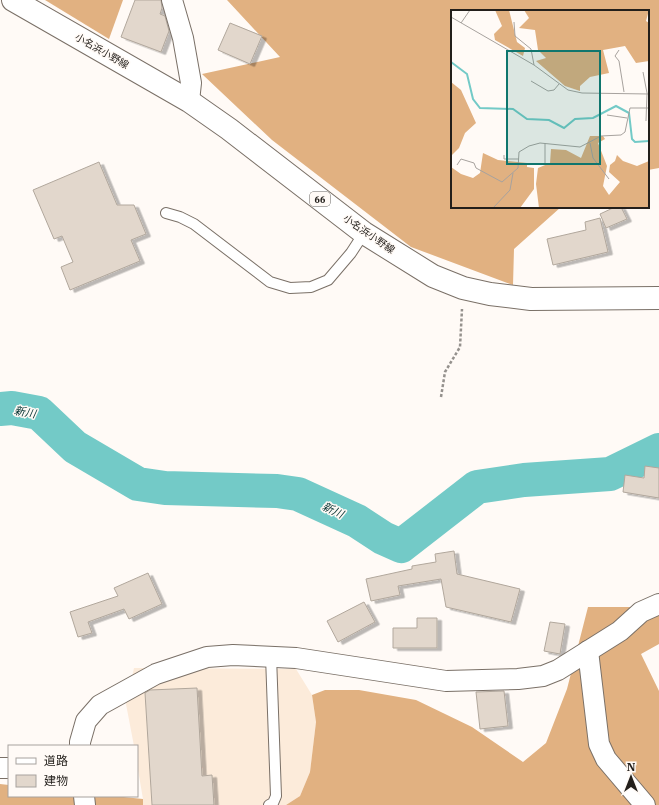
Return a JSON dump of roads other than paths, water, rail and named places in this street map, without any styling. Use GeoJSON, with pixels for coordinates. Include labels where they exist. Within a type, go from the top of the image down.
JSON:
{"type":"FeatureCollection","features":[{"type":"Feature","properties":{"kind":"main road","name":"小名浜小野線"},"geometry":{"type":"LineString","coordinates":[[13,0],[190,102],[229,129],[364,233],[433,276],[463,288],[490,294],[531,299],[659,298]]}},
{"type":"Feature","properties":{"kind":"street"},"geometry":{"type":"LineString","coordinates":[[172,0],[183,38],[191,82],[190,102]]}},
{"type":"Feature","properties":{"kind":"street"},"geometry":{"type":"LineString","coordinates":[[80,745],[86,720],[100,705],[156,674],[207,657],[233,655],[296,658],[446,681],[469,682],[518,680],[543,676],[558,670],[620,631],[641,612],[659,604]]}},
{"type":"Feature","properties":{"kind":"street"},"geometry":{"type":"LineString","coordinates":[[588,651],[599,744],[606,758],[645,805]]}},
{"type":"Feature","properties":{"kind":"lane"},"geometry":{"type":"LineString","coordinates":[[166,213],[180,217],[194,224],[270,282],[290,288],[311,287],[328,280],[351,253],[364,233]]}},
{"type":"Feature","properties":{"kind":"lane"},"geometry":{"type":"LineString","coordinates":[[269,805],[273,803],[276,796],[271,656]]}},
{"type":"Feature","properties":{"kind":"waterway","name":"新川"},"geometry":{"type":"LineString","coordinates":[[0,409],[12,408],[39,413],[75,447],[138,484],[165,488],[277,491],[298,494],[357,521],[383,538],[401,546],[477,487],[524,480],[610,474],[659,450]]}}]}
